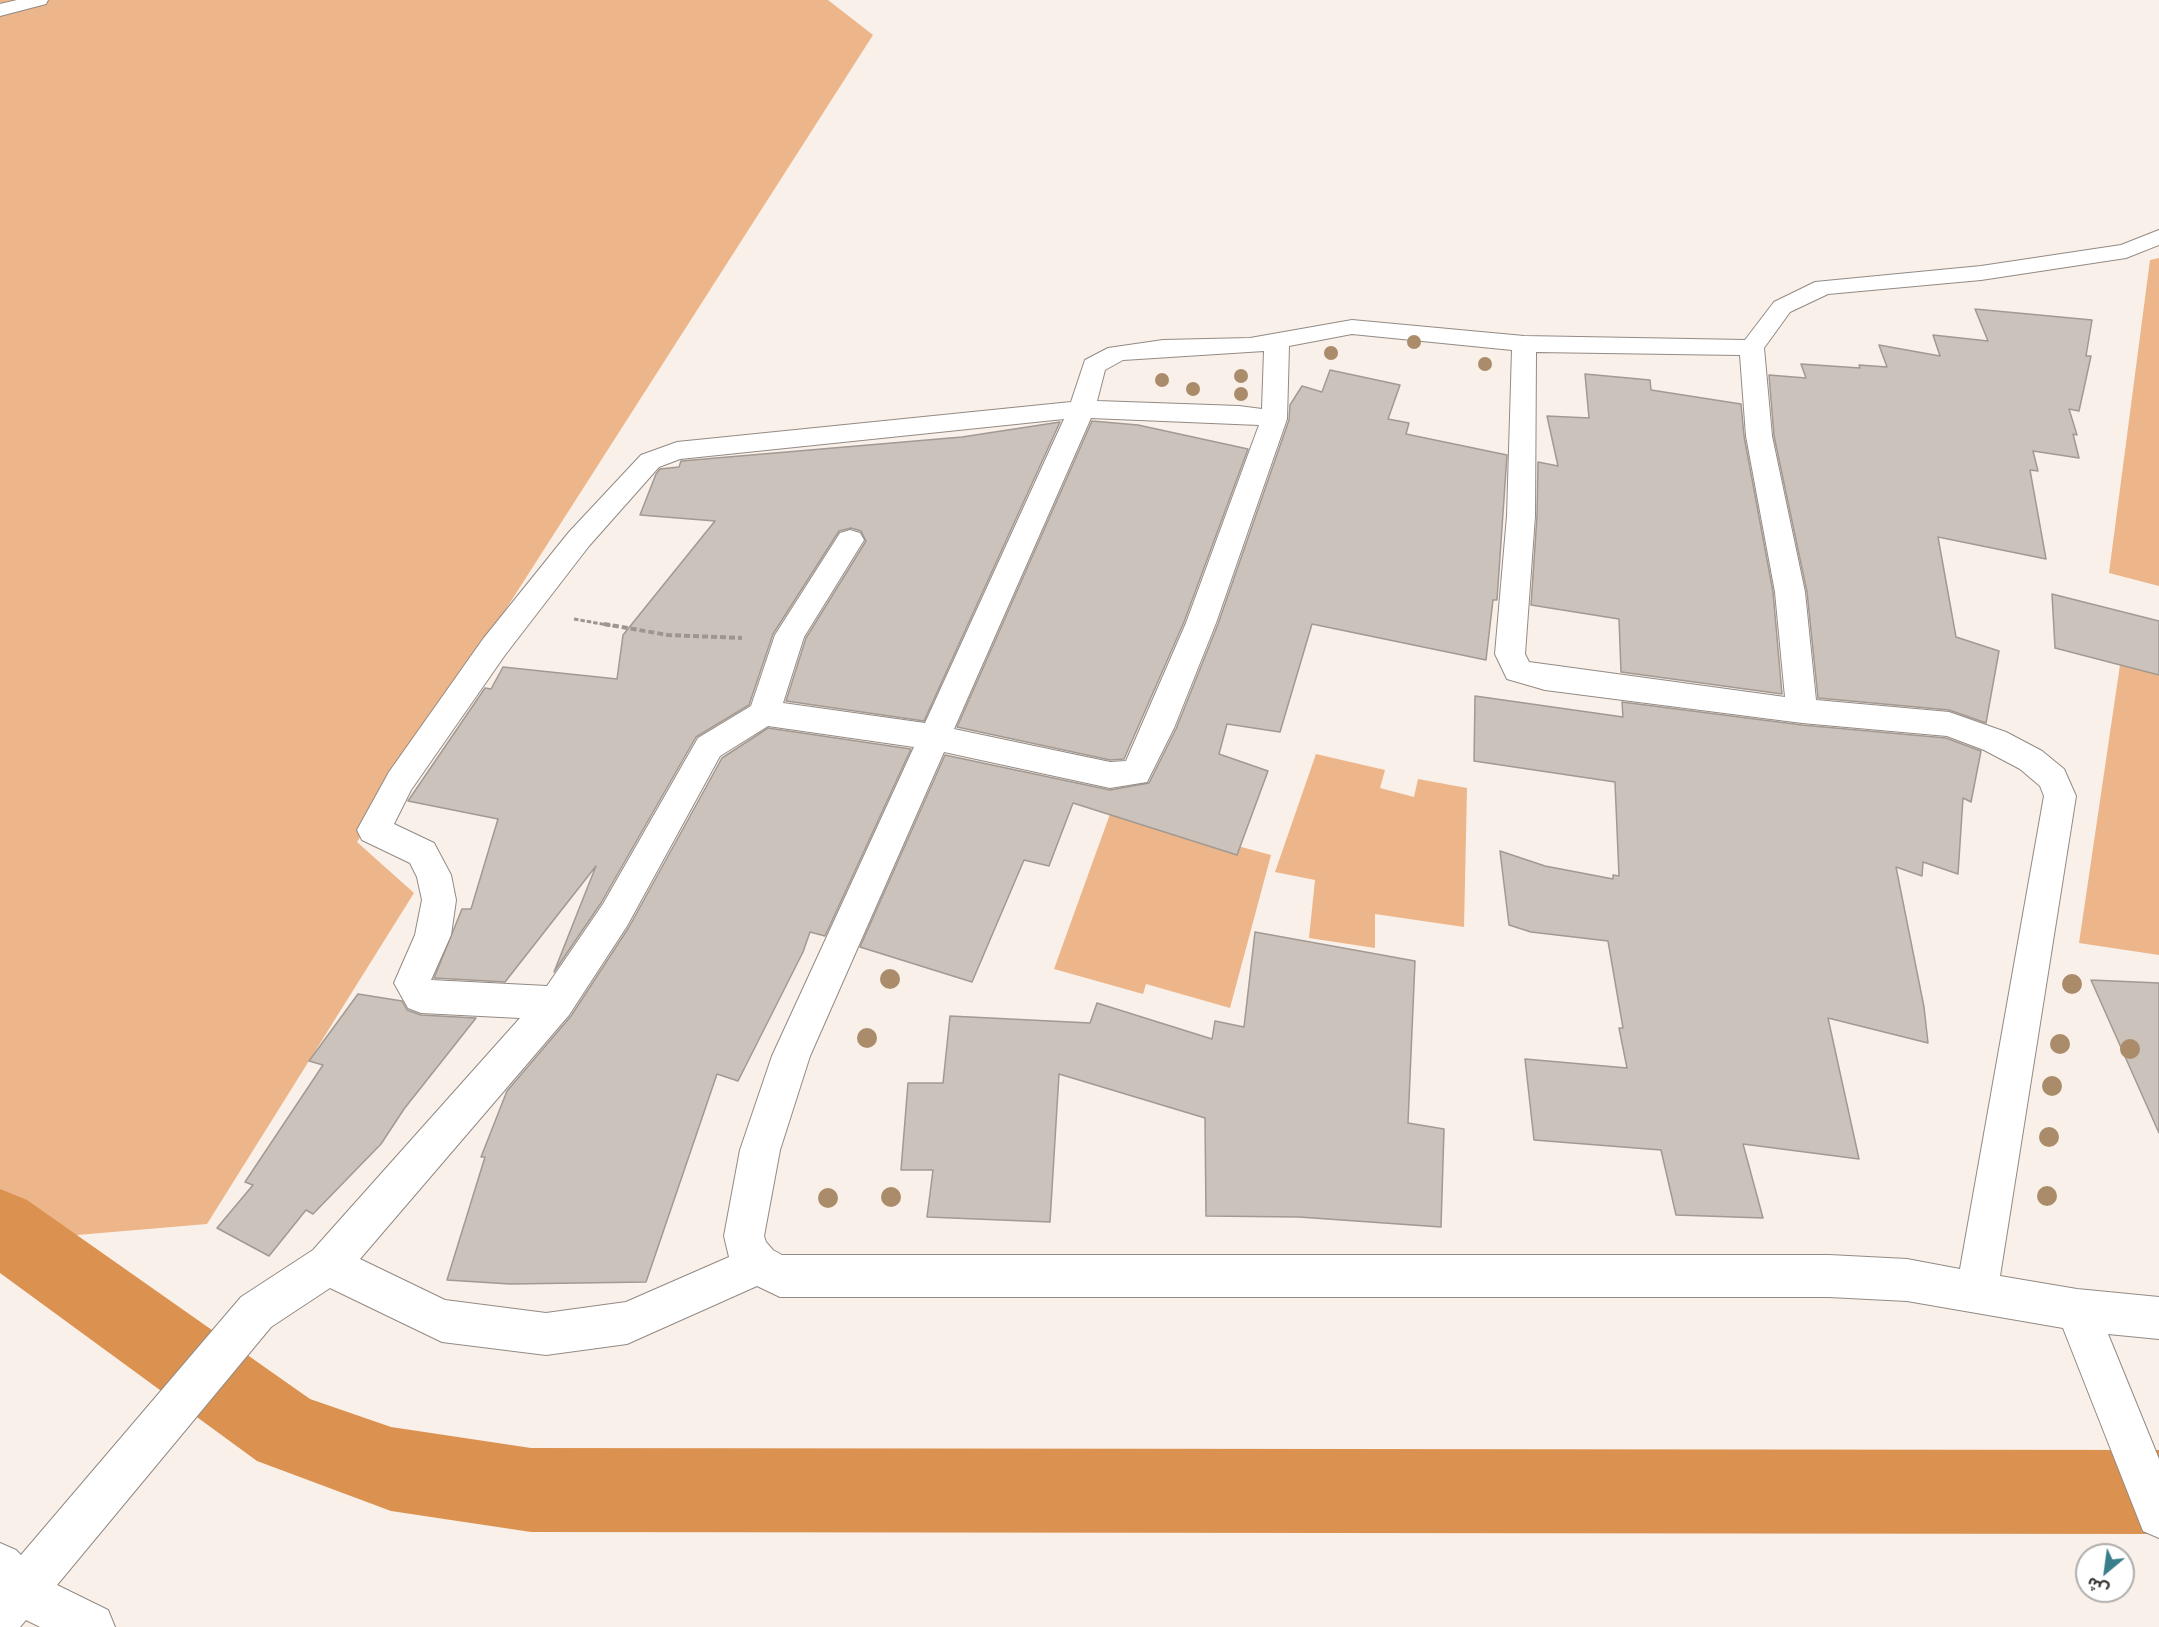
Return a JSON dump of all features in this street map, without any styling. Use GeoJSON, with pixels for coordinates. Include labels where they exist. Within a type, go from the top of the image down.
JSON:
{"type":"FeatureCollection","features":[{"type":"Feature","properties":{"kind":"street"},"geometry":{"type":"LineString","coordinates":[[0,10],[39,0]]}},
{"type":"Feature","properties":{"kind":"street"},"geometry":{"type":"LineString","coordinates":[[1802,711],[1790,592],[1759,436],[1752,348],[1782,307],[1823,287],[1899,282],[2003,270],[2126,251],[2159,237]]}},
{"type":"Feature","properties":{"kind":"street"},"geometry":{"type":"LineString","coordinates":[[1752,348],[1524,344],[1352,327],[1250,346],[1163,348],[1117,353],[1094,366],[1082,409],[792,1056],[774,1102],[760,1150],[746,1217],[744,1236],[748,1252],[758,1265],[780,1276],[1829,1276],[1907,1280],[2077,1310],[2159,1318]]}},
{"type":"Feature","properties":{"kind":"street"},"geometry":{"type":"LineString","coordinates":[[91,1627],[7,1591],[55,1552],[230,1346],[256,1312],[328,1265],[556,1003],[615,915],[709,747],[764,713],[934,737],[1110,775],[1136,773],[1158,728],[1200,623],[1274,419],[1277,340]]}},
{"type":"Feature","properties":{"kind":"street"},"geometry":{"type":"LineString","coordinates":[[1524,344],[1521,516],[1510,654],[1518,671],[1545,678],[1802,711],[1949,724],[1995,741],[2031,760],[2053,778],[2060,796],[1977,1292]]}},
{"type":"Feature","properties":{"kind":"street"},"geometry":{"type":"LineString","coordinates":[[556,1003],[421,996],[412,983],[433,935],[439,900],[434,874],[422,853],[374,830],[400,781],[523,610],[634,476],[650,461],[677,451],[1082,409],[1239,414],[1274,419]]}},
{"type":"Feature","properties":{"kind":"street"},"geometry":{"type":"LineString","coordinates":[[764,713],[790,635],[850,540]]}},
{"type":"Feature","properties":{"kind":"street"},"geometry":{"type":"LineString","coordinates":[[328,1265],[442,1320],[546,1334],[627,1323],[758,1265]]}},
{"type":"Feature","properties":{"kind":"street"},"geometry":{"type":"LineString","coordinates":[[2077,1310],[2159,1515]]}},
{"type":"Feature","properties":{"kind":"path"},"geometry":{"type":"LineString","coordinates":[[523,610],[668,635],[776,639],[790,635]]}},
{"type":"Feature","properties":{"kind":"shaded area"},"geometry":{"type":"Polygon","coordinates":[[[0,0],[828,0],[873,35],[357,842],[414,893],[207,1224],[18,1240],[0,1227],[0,0]]]}},
{"type":"Feature","properties":{"kind":"shaded area"},"geometry":{"type":"Polygon","coordinates":[[[2159,258],[2159,586],[2109,573],[2150,260],[2159,258]]]}},
{"type":"Feature","properties":{"kind":"shaded area"},"geometry":{"type":"Polygon","coordinates":[[[2120,665],[2159,674],[2159,955],[2079,943],[2120,665]]]}},
{"type":"Feature","properties":{"kind":"shaded area"},"geometry":{"type":"Polygon","coordinates":[[[1316,754],[1385,770],[1380,788],[1414,797],[1418,779],[1467,788],[1464,927],[1375,914],[1375,948],[1309,938],[1315,880],[1275,872],[1316,754]]]}},
{"type":"Feature","properties":{"kind":"shaded area"},"geometry":{"type":"Polygon","coordinates":[[[1118,792],[1167,827],[1271,855],[1230,1008],[1146,984],[1143,994],[1054,969],[1118,792]]]}},
{"type":"Feature","properties":{"kind":"building"},"geometry":{"type":"Polygon","coordinates":[[[1975,309],[2092,320],[2086,356],[2091,356],[2079,411],[2069,409],[2077,435],[2073,434],[2079,458],[2033,451],[2038,471],[2030,470],[2046,559],[1938,537],[1956,637],[1999,651],[1986,723],[1949,710],[1818,698],[1807,592],[1774,436],[1769,375],[1806,378],[1801,364],[1860,368],[1859,365],[1887,367],[1879,345],[1940,356],[1933,335],[1988,341],[1975,309]]]}},
{"type":"Feature","properties":{"kind":"building"},"geometry":{"type":"Polygon","coordinates":[[[1330,370],[1400,385],[1388,419],[1409,423],[1406,434],[1507,455],[1497,600],[1493,600],[1486,660],[1312,624],[1280,732],[1227,724],[1219,754],[1268,771],[1237,855],[1073,803],[1049,866],[1024,860],[972,982],[860,947],[945,755],[1110,790],[1149,783],[1176,729],[1218,624],[1289,420],[1290,405],[1302,386],[1322,392],[1330,370]]]}},
{"type":"Feature","properties":{"kind":"building"},"geometry":{"type":"Polygon","coordinates":[[[1585,374],[1650,380],[1651,390],[1741,404],[1744,436],[1773,592],[1782,694],[1621,672],[1619,619],[1531,605],[1538,462],[1558,466],[1547,416],[1589,418],[1585,374]]]}},
{"type":"Feature","properties":{"kind":"building"},"geometry":{"type":"Polygon","coordinates":[[[1092,421],[1138,425],[1248,449],[1184,622],[1124,759],[1110,760],[957,727],[1092,421]]]}},
{"type":"Feature","properties":{"kind":"building"},"geometry":{"type":"Polygon","coordinates":[[[1060,422],[924,721],[786,701],[806,638],[866,541],[861,531],[851,528],[839,531],[773,634],[749,705],[696,737],[601,903],[554,972],[596,866],[505,982],[434,978],[462,909],[471,909],[498,819],[408,801],[485,688],[491,689],[503,667],[617,679],[623,635],[715,521],[640,515],[660,469],[679,467],[681,461],[962,437],[1060,422]]]}},
{"type":"Feature","properties":{"kind":"building"},"geometry":{"type":"Polygon","coordinates":[[[2052,594],[2159,621],[2159,675],[2055,648],[2052,594]]]}},
{"type":"Feature","properties":{"kind":"building"},"geometry":{"type":"Polygon","coordinates":[[[1475,696],[1623,717],[1622,702],[1802,725],[1946,738],[1981,751],[1971,802],[1963,798],[1958,874],[1923,862],[1922,876],[1896,867],[1924,1007],[1928,1043],[1828,1018],[1859,1159],[1743,1144],[1763,1218],[1676,1215],[1661,1150],[1534,1140],[1525,1059],[1627,1068],[1619,1028],[1623,1028],[1608,941],[1531,932],[1509,925],[1500,851],[1545,866],[1613,879],[1613,875],[1619,876],[1615,782],[1474,761],[1475,696]]]}},
{"type":"Feature","properties":{"kind":"building"},"geometry":{"type":"Polygon","coordinates":[[[768,728],[911,749],[825,936],[810,932],[803,952],[738,1081],[717,1074],[646,1282],[510,1284],[447,1280],[485,1157],[481,1157],[507,1091],[571,1016],[629,927],[722,758],[768,728]]]}},
{"type":"Feature","properties":{"kind":"building"},"geometry":{"type":"Polygon","coordinates":[[[1255,932],[1415,961],[1408,1123],[1444,1129],[1441,1227],[1299,1217],[1206,1216],[1205,1118],[1059,1074],[1050,1222],[927,1217],[933,1170],[901,1170],[908,1083],[943,1083],[950,1016],[1090,1023],[1097,1003],[1212,1039],[1215,1021],[1244,1027],[1255,932]]]}},
{"type":"Feature","properties":{"kind":"building"},"geometry":{"type":"Polygon","coordinates":[[[2091,980],[2159,983],[2159,1133],[2091,980]]]}},
{"type":"Feature","properties":{"kind":"building"},"geometry":{"type":"Polygon","coordinates":[[[358,994],[402,1001],[407,1010],[421,1015],[476,1018],[404,1109],[381,1144],[313,1214],[306,1210],[269,1256],[217,1228],[253,1185],[245,1182],[323,1065],[309,1061],[358,994]]]}},
{"type":"Feature","properties":{"kind":"waterway"},"geometry":{"type":"LineString","coordinates":[[0,1227],[286,1432],[391,1469],[531,1490],[2159,1492]]}}]}
